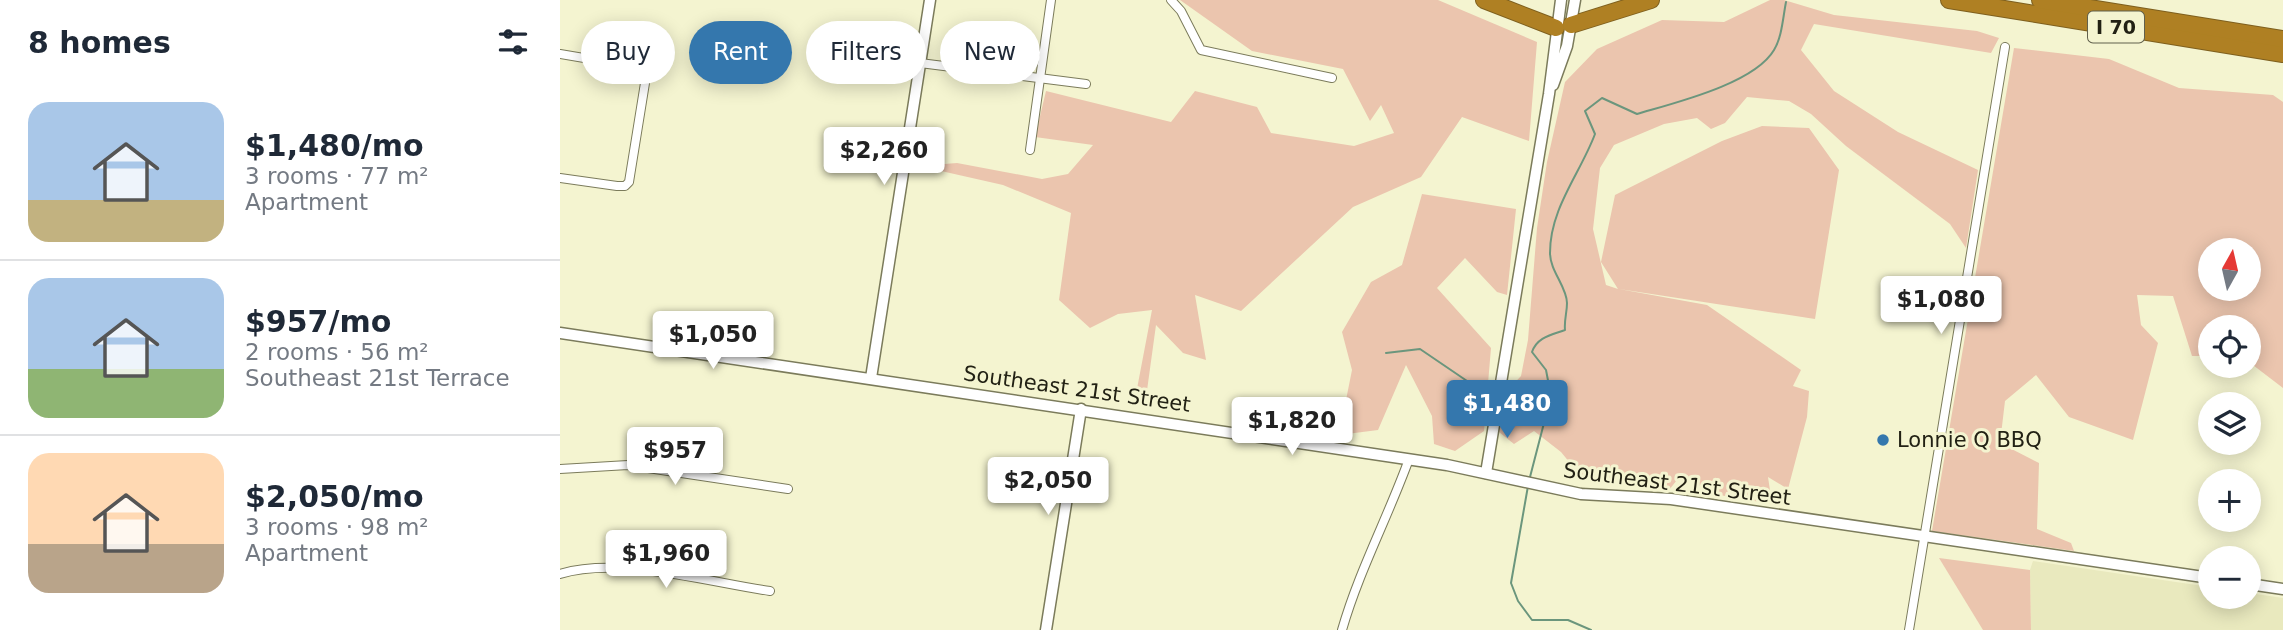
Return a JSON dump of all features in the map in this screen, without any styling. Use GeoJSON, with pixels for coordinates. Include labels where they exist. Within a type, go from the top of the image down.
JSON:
{"type":"FeatureCollection","features":[{"type":"Feature","properties":{"kind":"highway"},"geometry":{"type":"LineString","coordinates":[[1484,0],[1564,26],[1651,0]]}},
{"type":"Feature","properties":{"kind":"highway","name":"I 70"},"geometry":{"type":"LineString","coordinates":[[1949,0],[2249,48],[2283,45]]}},
{"type":"Feature","properties":{"kind":"highway","name":"I 70"},"geometry":{"type":"LineString","coordinates":[[2040,0],[2283,45]]}},
{"type":"Feature","properties":{"kind":"street"},"geometry":{"type":"LineString","coordinates":[[926,25],[930,0]]}},
{"type":"Feature","properties":{"kind":"street"},"geometry":{"type":"LineString","coordinates":[[1040,66],[1051,0]]}},
{"type":"Feature","properties":{"kind":"street"},"geometry":{"type":"LineString","coordinates":[[1171,0],[1181,11],[1201,50],[1332,78]]}},
{"type":"Feature","properties":{"kind":"street"},"geometry":{"type":"LineString","coordinates":[[1486,473],[1549,94],[1562,62],[1564,26],[1561,0]]}},
{"type":"Feature","properties":{"kind":"street"},"geometry":{"type":"LineString","coordinates":[[1564,26],[1575,0]]}},
{"type":"Feature","properties":{"kind":"street"},"geometry":{"type":"LineString","coordinates":[[1909,630],[1949,373],[1988,166],[2005,47]]}},
{"type":"Feature","properties":{"kind":"street"},"geometry":{"type":"LineString","coordinates":[[560,54],[637,67],[642,70],[645,83],[629,182],[625,186],[617,186],[560,178]]}},
{"type":"Feature","properties":{"kind":"street"},"geometry":{"type":"LineString","coordinates":[[1040,78],[1086,84]]}},
{"type":"Feature","properties":{"kind":"street"},"geometry":{"type":"LineString","coordinates":[[871,378],[917,84]]}},
{"type":"Feature","properties":{"kind":"street"},"geometry":{"type":"LineString","coordinates":[[1030,150],[1037,84]]}},
{"type":"Feature","properties":{"kind":"street","name":"Southeast 21st Street"},"geometry":{"type":"LineString","coordinates":[[560,333],[1081,408],[1409,459],[1581,494],[1671,499],[2198,576]]}},
{"type":"Feature","properties":{"kind":"street"},"geometry":{"type":"LineString","coordinates":[[1046,630],[1081,408]]}},
{"type":"Feature","properties":{"kind":"street"},"geometry":{"type":"LineString","coordinates":[[1342,630],[1357,579],[1394,502],[1409,459]]}},
{"type":"Feature","properties":{"kind":"street"},"geometry":{"type":"LineString","coordinates":[[560,470],[590,465],[628,465],[788,489]]}},
{"type":"Feature","properties":{"kind":"street"},"geometry":{"type":"LineString","coordinates":[[560,574],[611,567],[770,591]]}},
{"type":"Feature","properties":{"kind":"street"},"geometry":{"type":"LineString","coordinates":[[2261,586],[2283,589]]}},
{"type":"Feature","properties":{"kind":"shaded area"},"geometry":{"type":"Polygon","coordinates":[[[1180,0],[1438,0],[1537,42],[1529,141],[1462,117],[1421,177],[1353,207],[1241,311],[1195,295],[1206,360],[1183,353],[1156,325],[1145,405],[1136,394],[1152,310],[1118,314],[1090,328],[1059,300],[1071,213],[1003,185],[919,166],[957,163],[1042,179],[1068,174],[1093,145],[1035,137],[1046,91],[1171,122],[1195,91],[1257,107],[1271,133],[1354,146],[1394,133],[1381,105],[1370,121],[1343,69],[1252,51],[1180,0]]]}},
{"type":"Feature","properties":{"kind":"shaded area"},"geometry":{"type":"Polygon","coordinates":[[[1770,0],[1784,0],[1834,15],[1977,31],[1999,38],[1991,53],[1814,24],[1801,50],[1834,91],[1898,132],[1978,170],[1966,248],[1950,224],[1846,146],[1811,114],[1789,101],[1747,97],[1725,123],[1711,129],[1697,118],[1664,124],[1614,145],[1600,168],[1593,229],[1606,285],[1618,289],[1601,262],[1615,195],[1722,141],[1762,126],[1809,128],[1839,170],[1815,319],[1619,289],[1707,305],[1801,370],[1793,386],[1809,391],[1807,417],[1788,489],[1768,477],[1772,504],[1702,492],[1697,478],[1681,475],[1669,490],[1579,474],[1561,452],[1534,431],[1514,444],[1499,432],[1505,393],[1521,376],[1528,340],[1537,228],[1547,162],[1565,82],[1597,49],[1662,20],[1724,22],[1770,0]]]}},
{"type":"Feature","properties":{"kind":"shaded area"},"geometry":{"type":"Polygon","coordinates":[[[2014,48],[2109,59],[2179,88],[2273,95],[2283,102],[2283,388],[2261,371],[2261,315],[2198,315],[2198,356],[2192,356],[2173,296],[2137,295],[2141,325],[2158,343],[2133,440],[2069,417],[2036,375],[2005,401],[2000,443],[2039,463],[2037,529],[2071,543],[2074,551],[1932,531],[2014,48]]]}},
{"type":"Feature","properties":{"kind":"shaded area"},"geometry":{"type":"Polygon","coordinates":[[[1422,194],[1516,209],[1507,295],[1497,292],[1465,258],[1437,288],[1491,348],[1484,431],[1455,451],[1434,444],[1432,416],[1406,365],[1378,430],[1339,435],[1352,370],[1342,332],[1371,282],[1402,265],[1422,194]]]}},
{"type":"Feature","properties":{"kind":"shaded area"},"geometry":{"type":"Polygon","coordinates":[[[1939,558],[2030,570],[2031,630],[1983,630],[1939,558]]]}},
{"type":"Feature","properties":{"kind":"shaded area"},"geometry":{"type":"Polygon","coordinates":[[[2033,561],[2198,585],[2198,609],[2261,609],[2261,595],[2283,598],[2283,630],[2031,630],[2030,570],[2033,561]]]}},
{"type":"Feature","properties":{"kind":"waterway"},"geometry":{"type":"LineString","coordinates":[[1530,477],[1551,396],[1546,370],[1532,352],[1541,340],[1565,330],[1566,297],[1551,260],[1551,237],[1560,206],[1595,134],[1585,111],[1602,98],[1637,114],[1712,91],[1749,73],[1764,62],[1777,45],[1786,2]]}},
{"type":"Feature","properties":{"kind":"waterway"},"geometry":{"type":"LineString","coordinates":[[1386,353],[1420,349],[1495,400]]}},
{"type":"Feature","properties":{"kind":"waterway"},"geometry":{"type":"LineString","coordinates":[[1503,403],[1522,413],[1544,416]]}},
{"type":"Feature","properties":{"kind":"waterway"},"geometry":{"type":"LineString","coordinates":[[1528,486],[1511,583],[1518,601],[1532,620],[1568,620],[1591,630]]}},
{"type":"Feature","properties":{"kind":"place","name":"Lonnie Q BBQ"},"geometry":{"type":"Point","coordinates":[1883,440]}}]}
